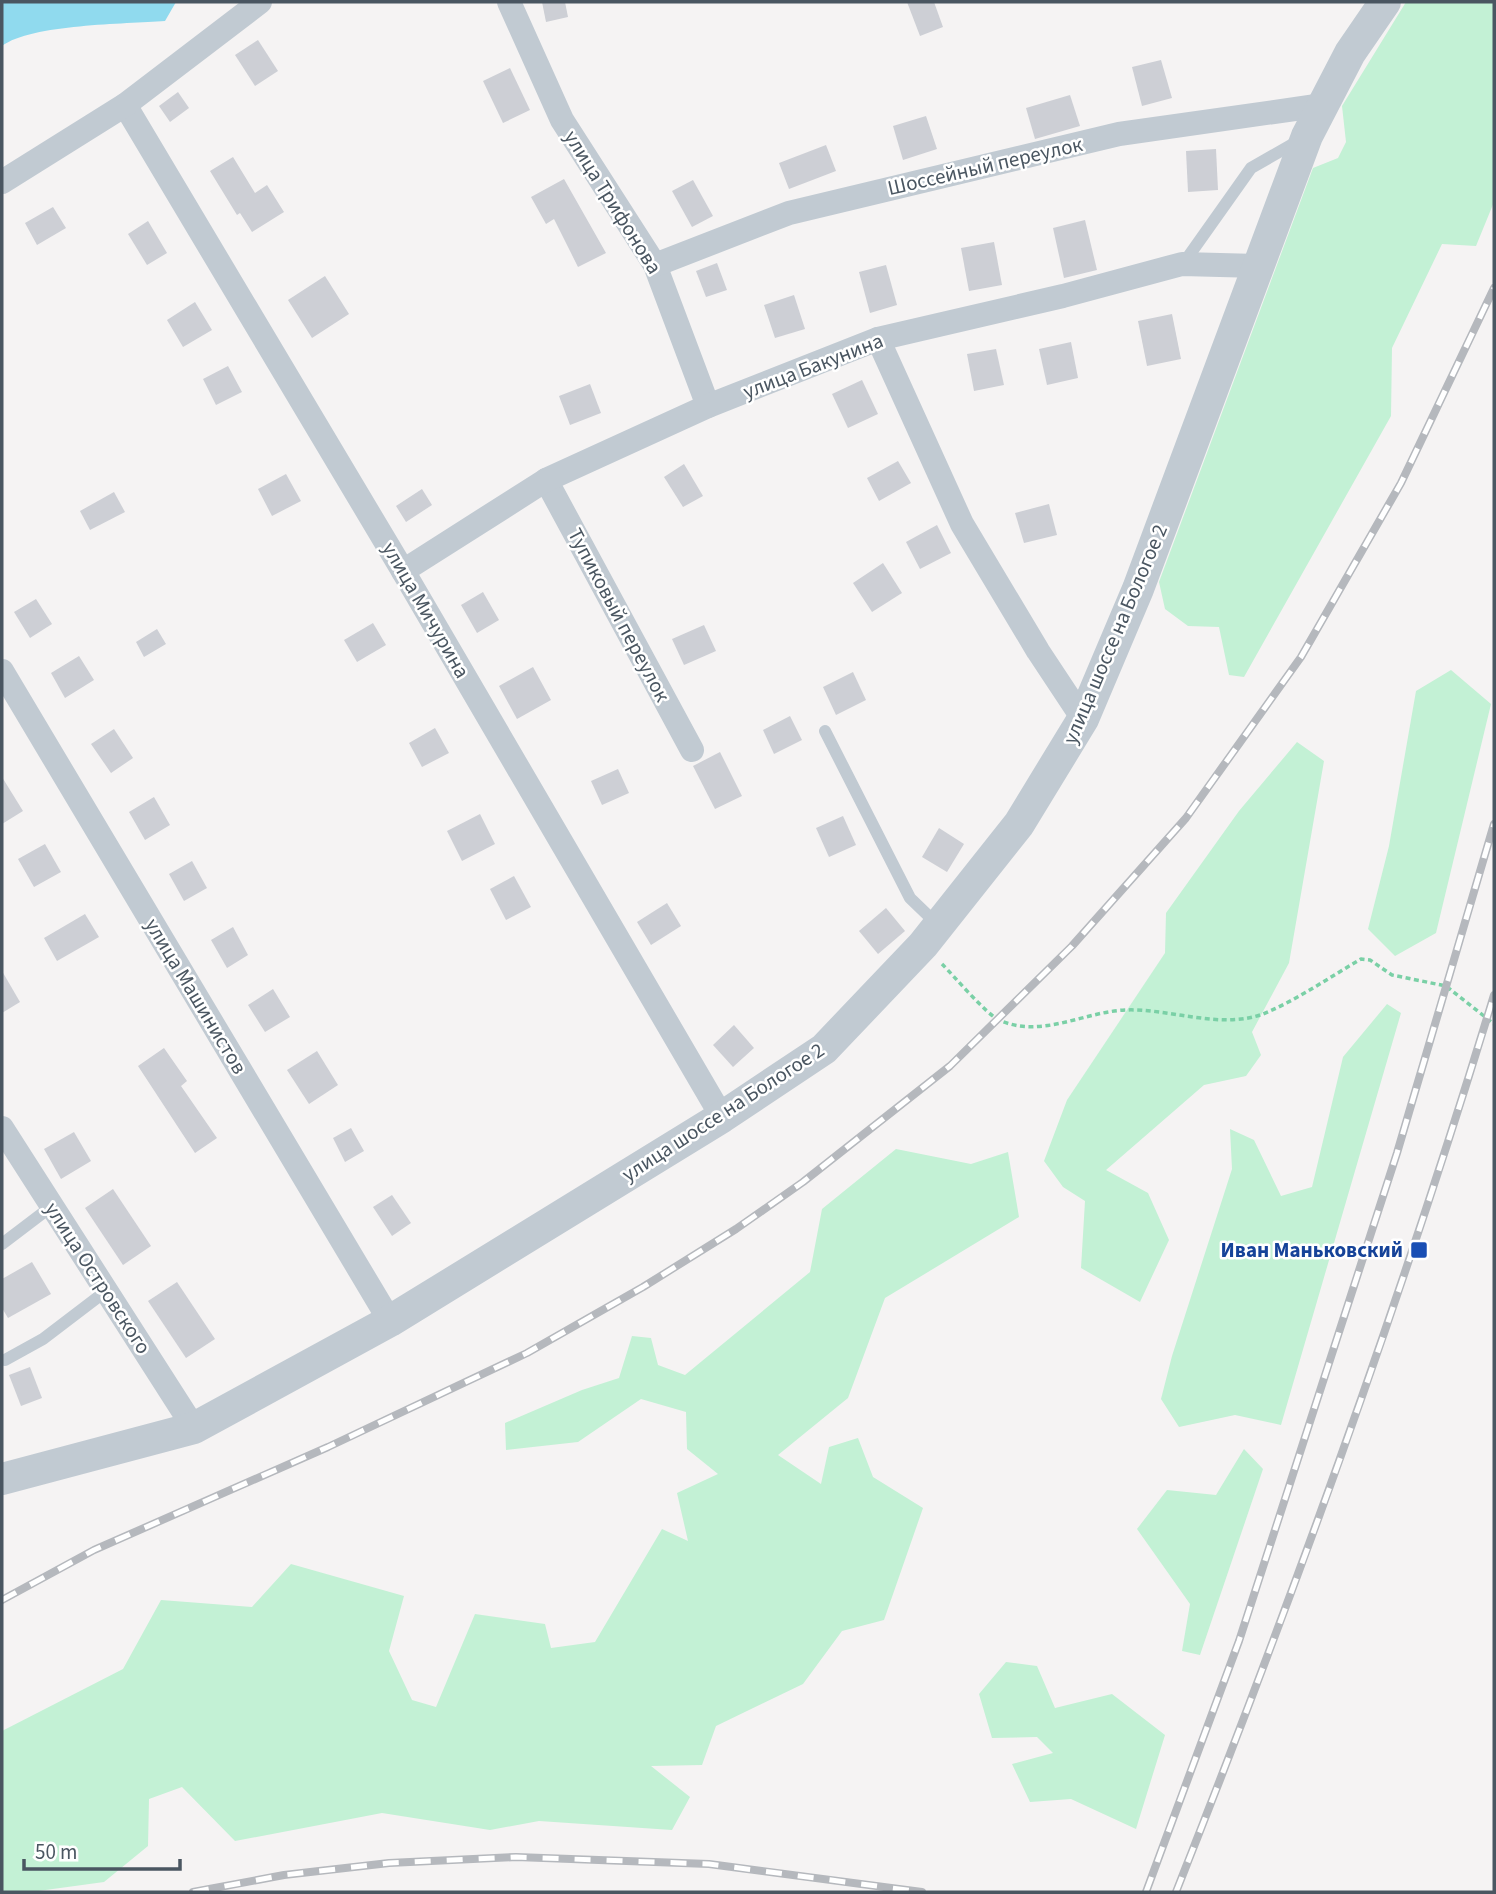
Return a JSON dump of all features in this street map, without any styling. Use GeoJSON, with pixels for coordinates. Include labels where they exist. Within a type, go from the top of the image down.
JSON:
{"type":"FeatureCollection","features":[{"type":"Feature","properties":{"kind":"street"},"geometry":{"type":"LineString","coordinates":[[2,182],[125,105],[260,2]]}},
{"type":"Feature","properties":{"kind":"street","name":"улица Трифонова"},"geometry":{"type":"LineString","coordinates":[[509,2],[562,120],[655,265],[708,406]]}},
{"type":"Feature","properties":{"kind":"street","name":"улица шоссе на Бологое 2"},"geometry":{"type":"LineString","coordinates":[[2,1479],[194,1428],[390,1321],[722,1117],[824,1048],[931,936],[1019,824],[1083,719],[1138,590],[1307,136],[1350,53],[1385,2]]}},
{"type":"Feature","properties":{"kind":"street","name":"улица Мичурина"},"geometry":{"type":"LineString","coordinates":[[125,105],[403,571],[722,1117]]}},
{"type":"Feature","properties":{"kind":"street","name":"Шоссейный переулок"},"geometry":{"type":"LineString","coordinates":[[655,265],[789,213],[814,207],[1119,134],[1323,105]]}},
{"type":"Feature","properties":{"kind":"street","name":"улица Бакунина"},"geometry":{"type":"LineString","coordinates":[[403,571],[546,480],[708,406],[878,339],[1063,296],[1182,264],[1258,266]]}},
{"type":"Feature","properties":{"kind":"street"},"geometry":{"type":"LineString","coordinates":[[878,339],[962,524],[1083,719]]}},
{"type":"Feature","properties":{"kind":"street","name":"Тупиковый переулок"},"geometry":{"type":"LineString","coordinates":[[546,480],[692,750]]}},
{"type":"Feature","properties":{"kind":"street","name":"улица Машинистов"},"geometry":{"type":"LineString","coordinates":[[2,671],[390,1321]]}},
{"type":"Feature","properties":{"kind":"street","name":"улица Островского"},"geometry":{"type":"LineString","coordinates":[[2,1128],[194,1428]]}},
{"type":"Feature","properties":{"kind":"lane"},"geometry":{"type":"LineString","coordinates":[[1182,264],[1251,167],[1307,136]]}},
{"type":"Feature","properties":{"kind":"lane"},"geometry":{"type":"LineString","coordinates":[[825,731],[931,936]]}},
{"type":"Feature","properties":{"kind":"lane"},"geometry":{"type":"LineString","coordinates":[[2,1244],[52,1206]]}},
{"type":"Feature","properties":{"kind":"lane"},"geometry":{"type":"LineString","coordinates":[[5,1360],[43,1339],[106,1291]]}},
{"type":"Feature","properties":{"kind":"path"},"geometry":{"type":"LineString","coordinates":[[931,936],[997,1020],[1022,1026],[1050,1026],[1124,1010],[1183,1013],[1228,1021],[1262,1014],[1361,959],[1370,960],[1392,975],[1446,986],[1494,1024]]}},
{"type":"Feature","properties":{"kind":"green space"},"geometry":{"type":"Polygon","coordinates":[[[1406,2],[1494,2],[1494,202],[1476,246],[1442,244],[1392,348],[1391,416],[1244,677],[1229,675],[1219,627],[1188,626],[1165,609],[1159,582],[1313,168],[1338,158],[1346,142],[1342,106],[1406,2]]]}},
{"type":"Feature","properties":{"kind":"green space"},"geometry":{"type":"Polygon","coordinates":[[[1451,670],[1491,704],[1436,933],[1395,956],[1368,929],[1389,846],[1416,691],[1451,670]]]}},
{"type":"Feature","properties":{"kind":"green space"},"geometry":{"type":"Polygon","coordinates":[[[1297,742],[1324,761],[1289,963],[1252,1032],[1261,1055],[1246,1076],[1204,1085],[1106,1170],[1148,1193],[1169,1240],[1140,1302],[1081,1268],[1085,1201],[1063,1187],[1044,1161],[1067,1100],[1165,953],[1166,913],[1239,811],[1297,742]]]}},
{"type":"Feature","properties":{"kind":"green space"},"geometry":{"type":"Polygon","coordinates":[[[1387,1004],[1401,1013],[1281,1425],[1235,1415],[1179,1427],[1161,1399],[1172,1356],[1232,1169],[1230,1129],[1254,1140],[1281,1196],[1312,1187],[1343,1057],[1387,1004]]]}},
{"type":"Feature","properties":{"kind":"green space"},"geometry":{"type":"Polygon","coordinates":[[[896,1149],[971,1164],[1008,1152],[1019,1217],[885,1298],[848,1398],[778,1455],[821,1484],[829,1447],[858,1438],[873,1477],[923,1508],[884,1620],[842,1631],[803,1684],[716,1726],[702,1765],[651,1766],[690,1797],[672,1830],[539,1821],[490,1830],[382,1813],[235,1841],[182,1787],[149,1799],[148,1846],[104,1882],[31,1892],[2,1892],[2,1731],[123,1669],[161,1600],[252,1607],[291,1564],[404,1596],[389,1651],[412,1700],[436,1707],[475,1614],[545,1624],[551,1648],[595,1642],[662,1529],[688,1541],[677,1493],[718,1474],[687,1449],[686,1412],[641,1399],[578,1442],[506,1450],[505,1423],[582,1390],[619,1378],[632,1336],[651,1338],[658,1365],[685,1375],[810,1272],[822,1209],[896,1149]]]}},
{"type":"Feature","properties":{"kind":"green space"},"geometry":{"type":"Polygon","coordinates":[[[1244,1449],[1263,1469],[1200,1655],[1182,1651],[1190,1604],[1137,1529],[1167,1490],[1216,1495],[1244,1449]]]}},
{"type":"Feature","properties":{"kind":"green space"},"geometry":{"type":"Polygon","coordinates":[[[1006,1662],[1037,1666],[1055,1708],[1112,1694],[1165,1735],[1136,1829],[1071,1799],[1030,1802],[1012,1764],[1053,1753],[1037,1737],[992,1738],[979,1694],[1006,1662]]]}},
{"type":"Feature","properties":{"kind":"water"},"geometry":{"type":"Polygon","coordinates":[[[2,2],[176,2],[165,21],[56,29],[34,33],[2,46],[2,2]]]}},
{"type":"Feature","properties":{"kind":"building"},"geometry":{"type":"Polygon","coordinates":[[[542,2],[565,2],[568,17],[546,22],[542,2]]]}},
{"type":"Feature","properties":{"kind":"building"},"geometry":{"type":"Polygon","coordinates":[[[907,2],[934,2],[943,27],[920,36],[907,2]]]}},
{"type":"Feature","properties":{"kind":"building"},"geometry":{"type":"Polygon","coordinates":[[[258,40],[278,71],[255,86],[235,55],[258,40]]]}},
{"type":"Feature","properties":{"kind":"building"},"geometry":{"type":"Polygon","coordinates":[[[1161,60],[1172,98],[1142,106],[1132,67],[1161,60]]]}},
{"type":"Feature","properties":{"kind":"building"},"geometry":{"type":"Polygon","coordinates":[[[510,68],[530,110],[503,123],[483,81],[510,68]]]}},
{"type":"Feature","properties":{"kind":"building"},"geometry":{"type":"Polygon","coordinates":[[[178,92],[189,108],[170,122],[159,106],[178,92]]]}},
{"type":"Feature","properties":{"kind":"building"},"geometry":{"type":"Polygon","coordinates":[[[1070,95],[1080,126],[1035,139],[1026,108],[1070,95]]]}},
{"type":"Feature","properties":{"kind":"building"},"geometry":{"type":"Polygon","coordinates":[[[926,116],[937,149],[903,160],[893,126],[926,116]]]}},
{"type":"Feature","properties":{"kind":"building"},"geometry":{"type":"Polygon","coordinates":[[[826,145],[836,171],[789,189],[779,163],[826,145]]]}},
{"type":"Feature","properties":{"kind":"building"},"geometry":{"type":"Polygon","coordinates":[[[1216,149],[1218,190],[1188,192],[1186,151],[1216,149]]]}},
{"type":"Feature","properties":{"kind":"building"},"geometry":{"type":"Polygon","coordinates":[[[233,157],[255,193],[267,185],[284,212],[252,232],[240,213],[237,215],[210,171],[233,157]]]}},
{"type":"Feature","properties":{"kind":"building"},"geometry":{"type":"Polygon","coordinates":[[[564,179],[606,253],[578,267],[554,219],[546,224],[531,197],[564,179]]]}},
{"type":"Feature","properties":{"kind":"building"},"geometry":{"type":"Polygon","coordinates":[[[693,180],[713,216],[692,227],[672,191],[693,180]]]}},
{"type":"Feature","properties":{"kind":"building"},"geometry":{"type":"Polygon","coordinates":[[[53,207],[66,228],[37,245],[25,223],[53,207]]]}},
{"type":"Feature","properties":{"kind":"building"},"geometry":{"type":"Polygon","coordinates":[[[1085,220],[1097,270],[1064,278],[1053,228],[1085,220]]]}},
{"type":"Feature","properties":{"kind":"building"},"geometry":{"type":"Polygon","coordinates":[[[148,221],[167,253],[147,265],[128,234],[148,221]]]}},
{"type":"Feature","properties":{"kind":"building"},"geometry":{"type":"Polygon","coordinates":[[[994,242],[1002,285],[969,291],[961,248],[994,242]]]}},
{"type":"Feature","properties":{"kind":"building"},"geometry":{"type":"Polygon","coordinates":[[[717,263],[727,290],[706,297],[696,271],[717,263]]]}},
{"type":"Feature","properties":{"kind":"building"},"geometry":{"type":"Polygon","coordinates":[[[886,265],[897,305],[870,313],[859,272],[886,265]]]}},
{"type":"Feature","properties":{"kind":"building"},"geometry":{"type":"Polygon","coordinates":[[[325,276],[349,314],[312,338],[288,300],[325,276]]]}},
{"type":"Feature","properties":{"kind":"building"},"geometry":{"type":"Polygon","coordinates":[[[794,295],[805,329],[775,338],[764,305],[794,295]]]}},
{"type":"Feature","properties":{"kind":"building"},"geometry":{"type":"Polygon","coordinates":[[[195,302],[212,330],[183,347],[167,320],[195,302]]]}},
{"type":"Feature","properties":{"kind":"building"},"geometry":{"type":"Polygon","coordinates":[[[1172,314],[1181,359],[1147,366],[1138,321],[1172,314]]]}},
{"type":"Feature","properties":{"kind":"building"},"geometry":{"type":"Polygon","coordinates":[[[1071,342],[1078,378],[1047,385],[1039,349],[1071,342]]]}},
{"type":"Feature","properties":{"kind":"building"},"geometry":{"type":"Polygon","coordinates":[[[996,349],[1004,385],[974,391],[967,354],[996,349]]]}},
{"type":"Feature","properties":{"kind":"building"},"geometry":{"type":"Polygon","coordinates":[[[228,366],[242,392],[216,405],[203,379],[228,366]]]}},
{"type":"Feature","properties":{"kind":"building"},"geometry":{"type":"Polygon","coordinates":[[[862,380],[878,414],[848,428],[832,394],[862,380]]]}},
{"type":"Feature","properties":{"kind":"building"},"geometry":{"type":"Polygon","coordinates":[[[590,384],[601,413],[570,425],[559,396],[590,384]]]}},
{"type":"Feature","properties":{"kind":"building"},"geometry":{"type":"Polygon","coordinates":[[[898,461],[911,483],[879,501],[867,478],[898,461]]]}},
{"type":"Feature","properties":{"kind":"building"},"geometry":{"type":"Polygon","coordinates":[[[684,464],[703,496],[683,507],[664,477],[684,464]]]}},
{"type":"Feature","properties":{"kind":"building"},"geometry":{"type":"Polygon","coordinates":[[[286,474],[301,501],[272,516],[258,489],[286,474]]]}},
{"type":"Feature","properties":{"kind":"building"},"geometry":{"type":"Polygon","coordinates":[[[422,489],[432,505],[406,522],[396,506],[422,489]]]}},
{"type":"Feature","properties":{"kind":"building"},"geometry":{"type":"Polygon","coordinates":[[[114,492],[125,512],[90,530],[80,511],[114,492]]]}},
{"type":"Feature","properties":{"kind":"building"},"geometry":{"type":"Polygon","coordinates":[[[1049,504],[1057,535],[1024,543],[1015,513],[1049,504]]]}},
{"type":"Feature","properties":{"kind":"building"},"geometry":{"type":"Polygon","coordinates":[[[937,525],[951,553],[920,569],[906,542],[937,525]]]}},
{"type":"Feature","properties":{"kind":"building"},"geometry":{"type":"Polygon","coordinates":[[[883,563],[902,593],[872,612],[853,583],[883,563]]]}},
{"type":"Feature","properties":{"kind":"building"},"geometry":{"type":"Polygon","coordinates":[[[483,592],[499,620],[477,633],[461,605],[483,592]]]}},
{"type":"Feature","properties":{"kind":"building"},"geometry":{"type":"Polygon","coordinates":[[[36,599],[52,624],[30,638],[14,612],[36,599]]]}},
{"type":"Feature","properties":{"kind":"building"},"geometry":{"type":"Polygon","coordinates":[[[373,623],[386,645],[357,662],[344,640],[373,623]]]}},
{"type":"Feature","properties":{"kind":"building"},"geometry":{"type":"Polygon","coordinates":[[[704,625],[716,651],[684,665],[672,639],[704,625]]]}},
{"type":"Feature","properties":{"kind":"building"},"geometry":{"type":"Polygon","coordinates":[[[157,629],[166,644],[144,657],[136,642],[157,629]]]}},
{"type":"Feature","properties":{"kind":"building"},"geometry":{"type":"Polygon","coordinates":[[[79,656],[94,680],[65,698],[51,673],[79,656]]]}},
{"type":"Feature","properties":{"kind":"building"},"geometry":{"type":"Polygon","coordinates":[[[533,667],[551,700],[517,719],[499,686],[533,667]]]}},
{"type":"Feature","properties":{"kind":"building"},"geometry":{"type":"Polygon","coordinates":[[[853,672],[866,700],[836,715],[823,687],[853,672]]]}},
{"type":"Feature","properties":{"kind":"building"},"geometry":{"type":"Polygon","coordinates":[[[790,716],[802,740],[774,754],[763,730],[790,716]]]}},
{"type":"Feature","properties":{"kind":"building"},"geometry":{"type":"Polygon","coordinates":[[[435,728],[449,753],[422,767],[409,743],[435,728]]]}},
{"type":"Feature","properties":{"kind":"building"},"geometry":{"type":"Polygon","coordinates":[[[114,729],[133,758],[111,773],[91,744],[114,729]]]}},
{"type":"Feature","properties":{"kind":"building"},"geometry":{"type":"Polygon","coordinates":[[[720,752],[742,796],[715,809],[693,766],[720,752]]]}},
{"type":"Feature","properties":{"kind":"building"},"geometry":{"type":"Polygon","coordinates":[[[618,769],[629,793],[602,805],[591,781],[618,769]]]}},
{"type":"Feature","properties":{"kind":"building"},"geometry":{"type":"Polygon","coordinates":[[[2,777],[23,811],[2,824],[2,777]]]}},
{"type":"Feature","properties":{"kind":"building"},"geometry":{"type":"Polygon","coordinates":[[[154,797],[170,825],[145,840],[129,812],[154,797]]]}},
{"type":"Feature","properties":{"kind":"building"},"geometry":{"type":"Polygon","coordinates":[[[480,814],[495,844],[462,861],[447,831],[480,814]]]}},
{"type":"Feature","properties":{"kind":"building"},"geometry":{"type":"Polygon","coordinates":[[[843,816],[856,845],[829,857],[816,828],[843,816]]]}},
{"type":"Feature","properties":{"kind":"building"},"geometry":{"type":"Polygon","coordinates":[[[939,828],[964,844],[947,872],[922,857],[939,828]]]}},
{"type":"Feature","properties":{"kind":"building"},"geometry":{"type":"Polygon","coordinates":[[[45,844],[61,872],[34,887],[18,859],[45,844]]]}},
{"type":"Feature","properties":{"kind":"building"},"geometry":{"type":"Polygon","coordinates":[[[192,861],[207,888],[184,901],[169,874],[192,861]]]}},
{"type":"Feature","properties":{"kind":"building"},"geometry":{"type":"Polygon","coordinates":[[[514,876],[531,907],[506,920],[490,889],[514,876]]]}},
{"type":"Feature","properties":{"kind":"building"},"geometry":{"type":"Polygon","coordinates":[[[667,903],[681,926],[651,945],[637,922],[667,903]]]}},
{"type":"Feature","properties":{"kind":"building"},"geometry":{"type":"Polygon","coordinates":[[[886,908],[905,931],[878,954],[859,931],[886,908]]]}},
{"type":"Feature","properties":{"kind":"building"},"geometry":{"type":"Polygon","coordinates":[[[85,914],[99,937],[57,961],[44,938],[85,914]]]}},
{"type":"Feature","properties":{"kind":"building"},"geometry":{"type":"Polygon","coordinates":[[[233,927],[248,955],[227,968],[211,940],[233,927]]]}},
{"type":"Feature","properties":{"kind":"building"},"geometry":{"type":"Polygon","coordinates":[[[2,971],[20,1002],[2,1013],[2,971]]]}},
{"type":"Feature","properties":{"kind":"building"},"geometry":{"type":"Polygon","coordinates":[[[273,989],[290,1017],[265,1032],[248,1005],[273,989]]]}},
{"type":"Feature","properties":{"kind":"building"},"geometry":{"type":"Polygon","coordinates":[[[734,1025],[754,1048],[733,1067],[713,1045],[734,1025]]]}},
{"type":"Feature","properties":{"kind":"building"},"geometry":{"type":"Polygon","coordinates":[[[164,1048],[187,1081],[181,1086],[217,1138],[195,1153],[138,1066],[164,1048]]]}},
{"type":"Feature","properties":{"kind":"building"},"geometry":{"type":"Polygon","coordinates":[[[317,1051],[338,1085],[309,1104],[287,1070],[317,1051]]]}},
{"type":"Feature","properties":{"kind":"building"},"geometry":{"type":"Polygon","coordinates":[[[351,1128],[364,1151],[345,1162],[333,1138],[351,1128]]]}},
{"type":"Feature","properties":{"kind":"building"},"geometry":{"type":"Polygon","coordinates":[[[74,1132],[91,1161],[61,1179],[44,1149],[74,1132]]]}},
{"type":"Feature","properties":{"kind":"building"},"geometry":{"type":"Polygon","coordinates":[[[113,1189],[151,1246],[123,1265],[85,1208],[113,1189]]]}},
{"type":"Feature","properties":{"kind":"building"},"geometry":{"type":"Polygon","coordinates":[[[392,1195],[411,1223],[392,1236],[373,1207],[392,1195]]]}},
{"type":"Feature","properties":{"kind":"building"},"geometry":{"type":"Polygon","coordinates":[[[32,1262],[51,1294],[8,1318],[2,1308],[2,1279],[32,1262]]]}},
{"type":"Feature","properties":{"kind":"building"},"geometry":{"type":"Polygon","coordinates":[[[177,1282],[215,1339],[186,1358],[148,1301],[177,1282]]]}},
{"type":"Feature","properties":{"kind":"building"},"geometry":{"type":"Polygon","coordinates":[[[30,1367],[42,1398],[21,1406],[9,1375],[30,1367]]]}},
{"type":"Feature","properties":{"kind":"railway"},"geometry":{"type":"LineString","coordinates":[[2,1600],[94,1550],[328,1447],[527,1353],[643,1287],[736,1229],[803,1182],[950,1066],[1072,946],[1186,818],[1301,657],[1401,483],[1494,288]]}},
{"type":"Feature","properties":{"kind":"railway"},"geometry":{"type":"LineString","coordinates":[[1146,1892],[1239,1641],[1397,1153],[1494,824]]}},
{"type":"Feature","properties":{"kind":"railway"},"geometry":{"type":"LineString","coordinates":[[1176,1892],[1304,1558],[1384,1334],[1494,995]]}},
{"type":"Feature","properties":{"kind":"railway"},"geometry":{"type":"LineString","coordinates":[[193,1892],[284,1875],[389,1863],[516,1857],[709,1864],[922,1892]]}},
{"type":"Feature","properties":{"kind":"place","name":"Иван Маньковский"},"geometry":{"type":"Point","coordinates":[1419,1250]}}]}
